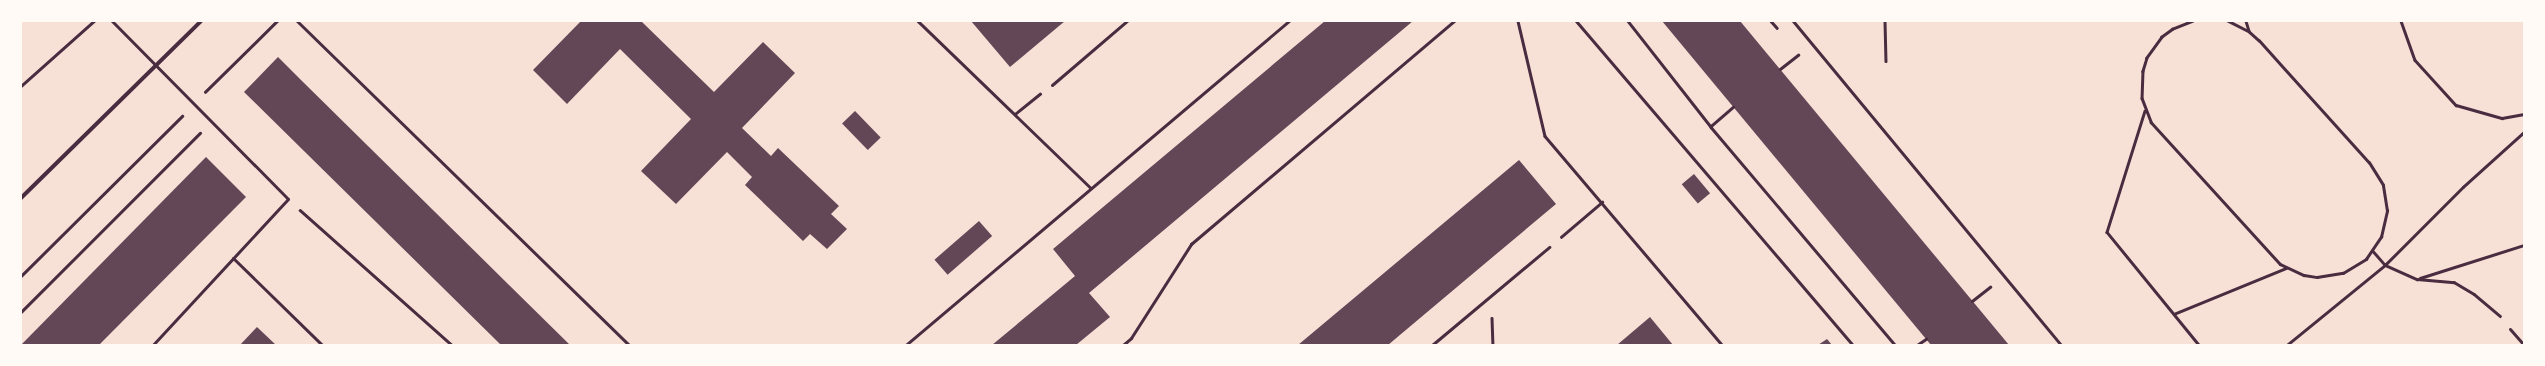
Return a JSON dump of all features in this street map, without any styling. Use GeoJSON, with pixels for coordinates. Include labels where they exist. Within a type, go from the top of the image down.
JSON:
{"type":"FeatureCollection","features":[{"type":"Feature","properties":{"kind":"street"},"geometry":{"type":"LineString","coordinates":[[21,198],[201,21]]}},
{"type":"Feature","properties":{"kind":"lane"},"geometry":{"type":"LineString","coordinates":[[112,21],[288,199],[153,345]]}},
{"type":"Feature","properties":{"kind":"lane"},"geometry":{"type":"LineString","coordinates":[[297,21],[629,345]]}},
{"type":"Feature","properties":{"kind":"lane"},"geometry":{"type":"LineString","coordinates":[[1052,85],[1127,21]]}},
{"type":"Feature","properties":{"kind":"lane"},"geometry":{"type":"LineString","coordinates":[[1124,345],[1131,338],[1192,244],[1454,21]]}},
{"type":"Feature","properties":{"kind":"lane"},"geometry":{"type":"LineString","coordinates":[[1576,21],[1852,345]]}},
{"type":"Feature","properties":{"kind":"lane"},"geometry":{"type":"LineString","coordinates":[[1793,21],[2061,345]]}},
{"type":"Feature","properties":{"kind":"lane"},"geometry":{"type":"LineString","coordinates":[[1432,345],[1549,247]]}},
{"type":"Feature","properties":{"kind":"lane"},"geometry":{"type":"LineString","coordinates":[[233,258],[322,345]]}},
{"type":"Feature","properties":{"kind":"lane"},"geometry":{"type":"LineString","coordinates":[[2510,329],[2524,345]]}},
{"type":"Feature","properties":{"kind":"path"},"geometry":{"type":"LineString","coordinates":[[21,86],[94,21]]}},
{"type":"Feature","properties":{"kind":"path"},"geometry":{"type":"LineString","coordinates":[[21,276],[277,21]]}},
{"type":"Feature","properties":{"kind":"path"},"geometry":{"type":"LineString","coordinates":[[918,21],[1091,188]]}},
{"type":"Feature","properties":{"kind":"path"},"geometry":{"type":"LineString","coordinates":[[906,345],[1289,21]]}},
{"type":"Feature","properties":{"kind":"path"},"geometry":{"type":"LineString","coordinates":[[1518,21],[1545,136],[1722,345]]}},
{"type":"Feature","properties":{"kind":"path"},"geometry":{"type":"LineString","coordinates":[[1628,21],[1711,127],[1895,345]]}},
{"type":"Feature","properties":{"kind":"path"},"geometry":{"type":"LineString","coordinates":[[1885,21],[1886,61]]}},
{"type":"Feature","properties":{"kind":"path"},"geometry":{"type":"LineString","coordinates":[[2193,21],[2185,22],[2162,37],[2147,58],[2141,84],[2145,111],[2159,133],[2269,255],[2286,268],[2304,275],[2330,276],[2355,267],[2373,251],[2381,237],[2388,211],[2383,185],[2377,173],[2249,32],[2227,21]]}},
{"type":"Feature","properties":{"kind":"path"},"geometry":{"type":"LineString","coordinates":[[2246,21],[2249,32]]}},
{"type":"Feature","properties":{"kind":"path"},"geometry":{"type":"LineString","coordinates":[[2401,21],[2414,60],[2456,105],[2502,118],[2524,114]]}},
{"type":"Feature","properties":{"kind":"path"},"geometry":{"type":"LineString","coordinates":[[1780,69],[1798,55]]}},
{"type":"Feature","properties":{"kind":"path"},"geometry":{"type":"LineString","coordinates":[[1015,114],[1052,85]]}},
{"type":"Feature","properties":{"kind":"path"},"geometry":{"type":"LineString","coordinates":[[1711,127],[1733,107]]}},
{"type":"Feature","properties":{"kind":"path"},"geometry":{"type":"LineString","coordinates":[[2145,111],[2107,232],[2199,345]]}},
{"type":"Feature","properties":{"kind":"path"},"geometry":{"type":"LineString","coordinates":[[21,312],[212,121]]}},
{"type":"Feature","properties":{"kind":"path"},"geometry":{"type":"LineString","coordinates":[[2287,345],[2385,265],[2463,187],[2524,132]]}},
{"type":"Feature","properties":{"kind":"path"},"geometry":{"type":"LineString","coordinates":[[288,199],[452,345]]}},
{"type":"Feature","properties":{"kind":"path"},"geometry":{"type":"LineString","coordinates":[[1549,247],[1602,202]]}},
{"type":"Feature","properties":{"kind":"path"},"geometry":{"type":"LineString","coordinates":[[2417,279],[2524,245]]}},
{"type":"Feature","properties":{"kind":"path"},"geometry":{"type":"LineString","coordinates":[[2373,251],[2385,265],[2417,279],[2454,282],[2474,294],[2510,329]]}},
{"type":"Feature","properties":{"kind":"path"},"geometry":{"type":"LineString","coordinates":[[2174,314],[2286,268]]}},
{"type":"Feature","properties":{"kind":"path"},"geometry":{"type":"LineString","coordinates":[[1972,301],[1990,287]]}},
{"type":"Feature","properties":{"kind":"path"},"geometry":{"type":"LineString","coordinates":[[1491,296],[1493,345]]}},
{"type":"Feature","properties":{"kind":"path"},"geometry":{"type":"LineString","coordinates":[[1917,345],[1926,338]]}},
{"type":"Feature","properties":{"kind":"building"},"geometry":{"type":"Polygon","coordinates":[[[581,21],[641,21],[714,92],[763,42],[795,73],[742,128],[771,156],[778,148],[839,206],[831,214],[847,229],[827,249],[810,234],[803,241],[745,185],[752,177],[727,152],[676,204],[641,171],[691,119],[620,49],[567,104],[533,70],[581,21]]]}},
{"type":"Feature","properties":{"kind":"building"},"geometry":{"type":"Polygon","coordinates":[[[971,21],[1065,21],[1010,67],[971,21]]]}},
{"type":"Feature","properties":{"kind":"building"},"geometry":{"type":"Polygon","coordinates":[[[1325,21],[1413,21],[1089,293],[1110,317],[1076,345],[992,345],[1075,276],[1053,249],[1325,21]]]}},
{"type":"Feature","properties":{"kind":"building"},"geometry":{"type":"Polygon","coordinates":[[[1662,21],[1740,21],[2009,345],[1931,345],[1662,21]]]}},
{"type":"Feature","properties":{"kind":"building"},"geometry":{"type":"Polygon","coordinates":[[[278,57],[570,345],[501,345],[244,92],[278,57]]]}},
{"type":"Feature","properties":{"kind":"building"},"geometry":{"type":"Polygon","coordinates":[[[855,111],[881,138],[868,150],[842,124],[855,111]]]}},
{"type":"Feature","properties":{"kind":"building"},"geometry":{"type":"Polygon","coordinates":[[[206,157],[246,197],[99,345],[21,345],[206,157]]]}},
{"type":"Feature","properties":{"kind":"building"},"geometry":{"type":"Polygon","coordinates":[[[1519,160],[1556,204],[1388,345],[1298,345],[1519,160]]]}},
{"type":"Feature","properties":{"kind":"building"},"geometry":{"type":"Polygon","coordinates":[[[1694,174],[1710,193],[1698,203],[1682,184],[1694,174]]]}},
{"type":"Feature","properties":{"kind":"building"},"geometry":{"type":"Polygon","coordinates":[[[979,221],[992,236],[948,275],[934,260],[979,221]]]}},
{"type":"Feature","properties":{"kind":"building"},"geometry":{"type":"Polygon","coordinates":[[[1650,317],[1673,345],[1617,345],[1650,317]]]}},
{"type":"Feature","properties":{"kind":"building"},"geometry":{"type":"Polygon","coordinates":[[[257,327],[276,345],[240,345],[257,327]]]}},
{"type":"Feature","properties":{"kind":"building"},"geometry":{"type":"Polygon","coordinates":[[[1827,339],[1832,345],[1818,345],[1827,339]]]}}]}
